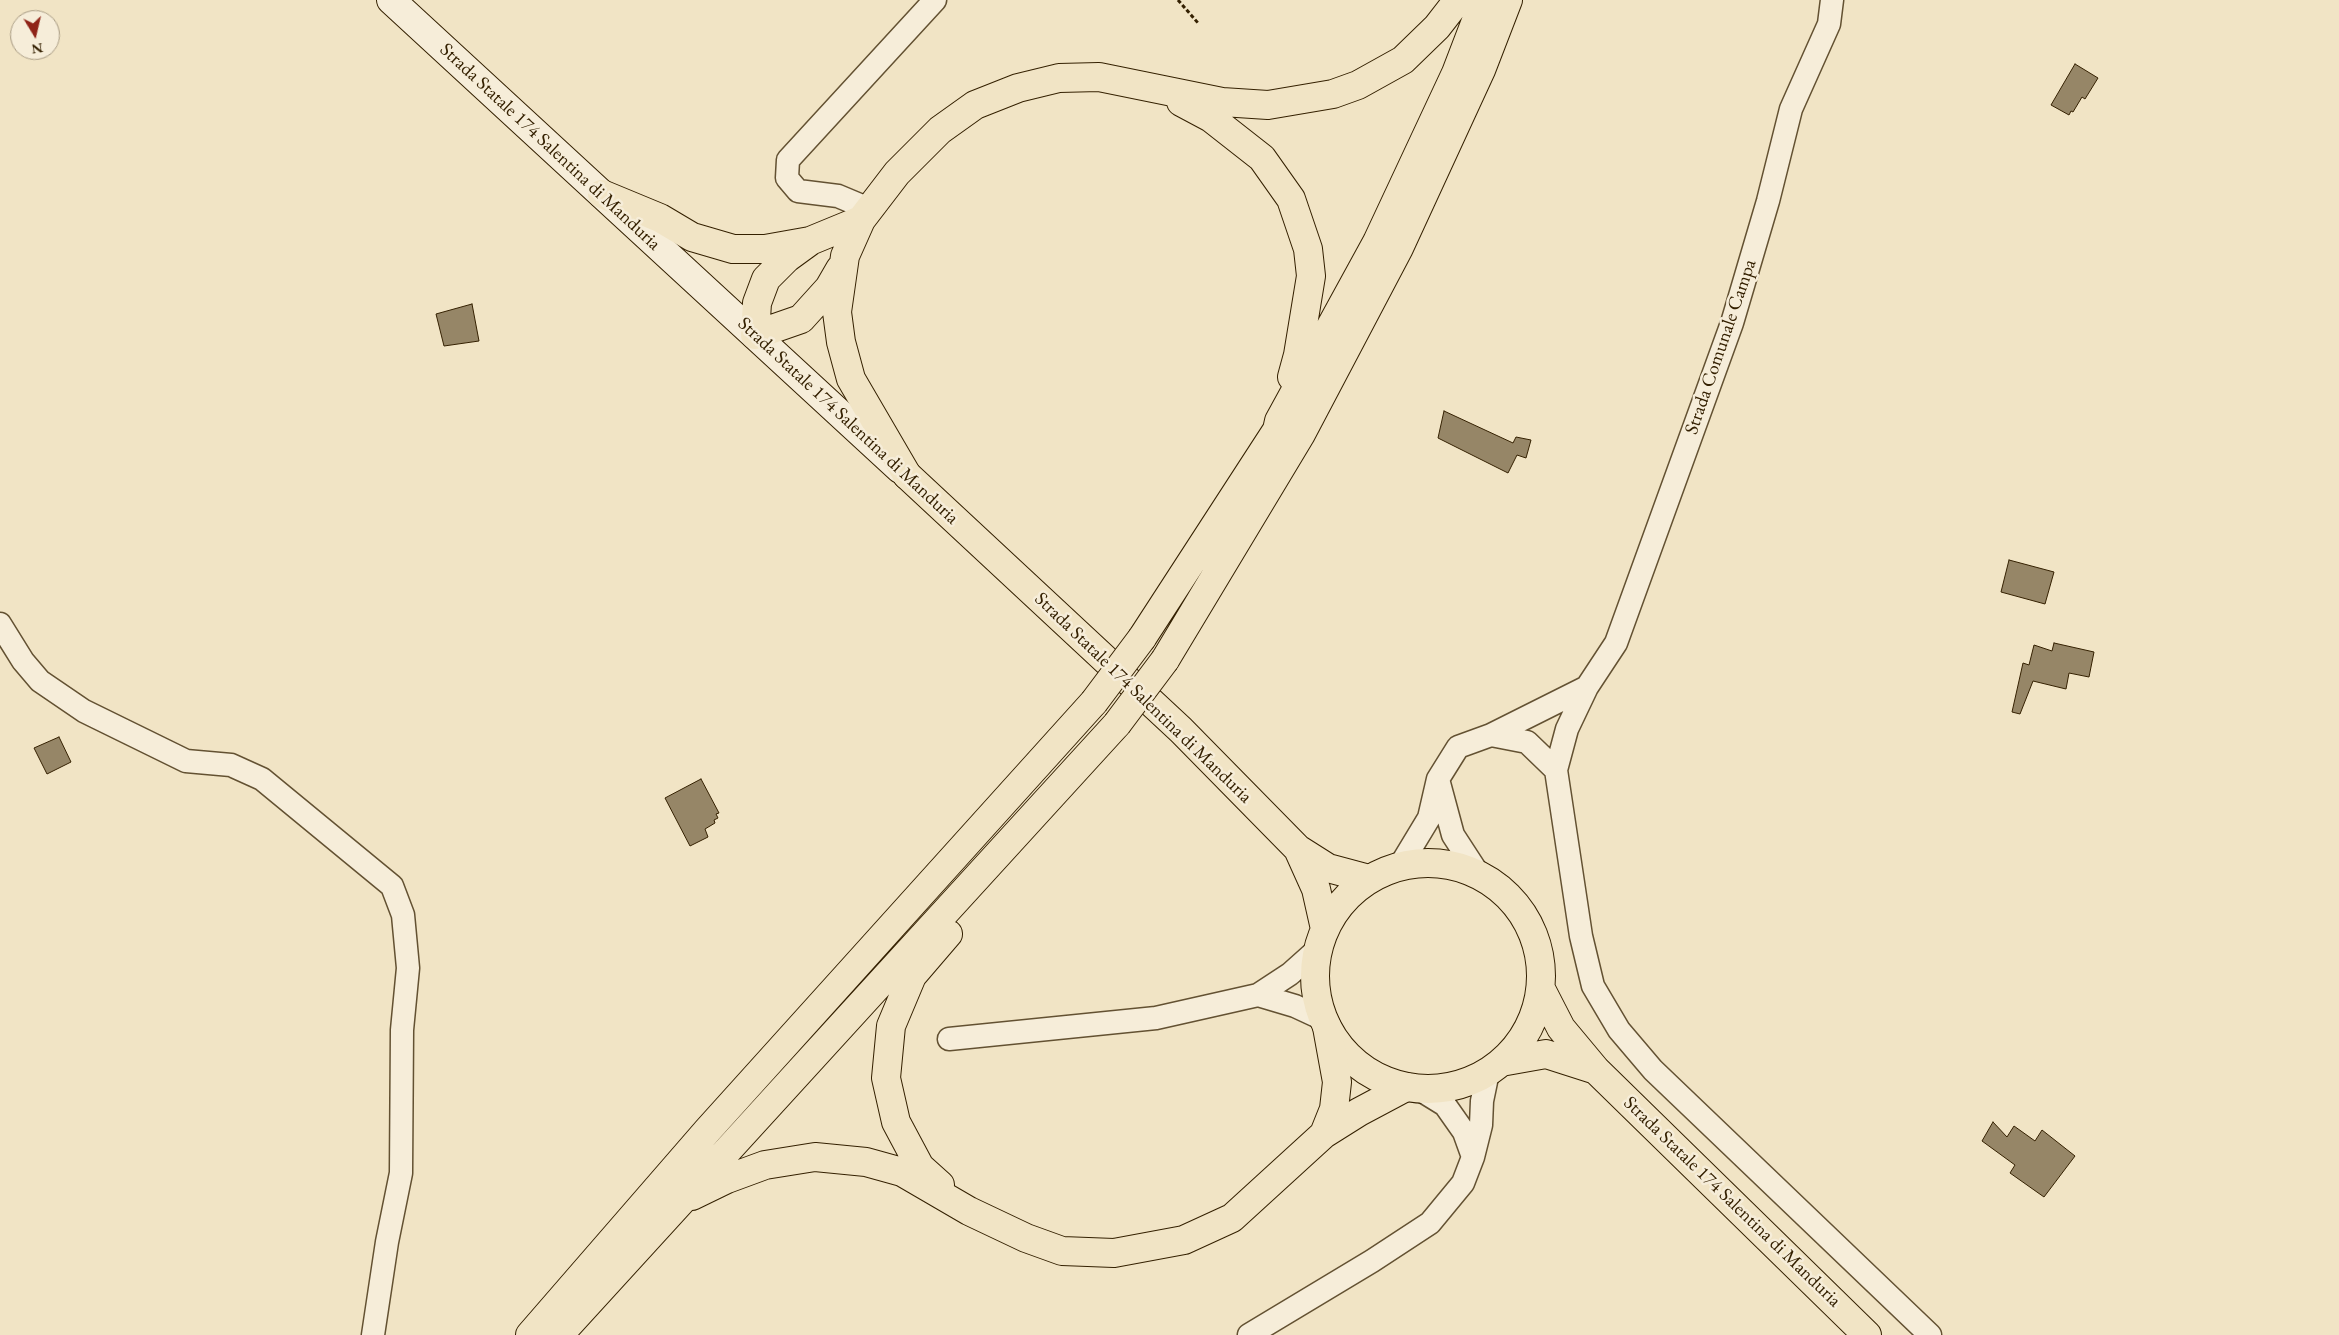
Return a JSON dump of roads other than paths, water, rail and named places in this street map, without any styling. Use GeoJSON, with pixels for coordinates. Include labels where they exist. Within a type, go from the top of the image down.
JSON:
{"type":"FeatureCollection","features":[{"type":"Feature","properties":{"kind":"main road","name":"Strada Statale 174 Salentina di Manduria"},"geometry":{"type":"LineString","coordinates":[[391,0],[1181,730],[1298,849],[1328,868],[1369,879]]}},
{"type":"Feature","properties":{"kind":"main road"},"geometry":{"type":"LineString","coordinates":[[865,215],[810,241],[787,258],[766,279],[757,303],[755,335],[800,319],[829,288],[865,215],[897,173],[940,130],[975,105],[1018,88],[1058,78],[1099,77],[1222,102],[1268,105],[1333,94],[1358,85],[1402,60],[1437,27],[1458,0]]}},
{"type":"Feature","properties":{"kind":"main road"},"geometry":{"type":"LineString","coordinates":[[1279,421],[1377,242],[1456,74],[1484,0]]}},
{"type":"Feature","properties":{"kind":"main road"},"geometry":{"type":"LineString","coordinates":[[559,1335],[1005,844],[1117,724],[1166,660],[1301,434],[1400,248],[1482,70],[1508,0]]}},
{"type":"Feature","properties":{"kind":"main road"},"geometry":{"type":"LineString","coordinates":[[530,1335],[708,1131],[1094,702],[1142,638],[1277,430],[1298,355],[1311,276],[1308,249],[1291,199],[1262,158],[1211,118],[1155,89]]}},
{"type":"Feature","properties":{"kind":"main road"},"geometry":{"type":"LineString","coordinates":[[602,194],[660,218],[692,237],[733,249],[765,249],[810,241]]}},
{"type":"Feature","properties":{"kind":"main road"},"geometry":{"type":"LineString","coordinates":[[843,263],[838,312],[841,342],[851,379],[907,475]]}},
{"type":"Feature","properties":{"kind":"main road"},"geometry":{"type":"LineString","coordinates":[[969,1211],[920,1167],[896,1122],[886,1078],[888,1052],[891,1026],[912,976],[970,908],[1005,844]]}},
{"type":"Feature","properties":{"kind":"main road","name":"Strada Statale 174 Salentina di Manduria"},"geometry":{"type":"LineString","coordinates":[[1298,849],[1316,889],[1321,939]]}},
{"type":"Feature","properties":{"kind":"main road"},"geometry":{"type":"LineString","coordinates":[[1324,1134],[1334,1109],[1337,1082],[1325,1023],[1316,996],[1315,972],[1321,939],[1343,901],[1369,879],[1400,866],[1427,863],[1454,866],[1479,875],[1502,890],[1521,911],[1534,935],[1540,962],[1541,989],[1534,1017],[1521,1041],[1495,1067],[1462,1084],[1448,1087],[1412,1088],[1386,1081],[1368,1072],[1351,1060],[1325,1023]]}},
{"type":"Feature","properties":{"kind":"main road","name":"Strada Statale 174 Salentina di Manduria"},"geometry":{"type":"LineString","coordinates":[[1541,989],[1561,1028],[1596,1070],[1867,1335]]}},
{"type":"Feature","properties":{"kind":"main road","name":"Strada Statale 174 Salentina di Manduria"},"geometry":{"type":"LineString","coordinates":[[1495,1067],[1546,1054],[1596,1070]]}},
{"type":"Feature","properties":{"kind":"main road"},"geometry":{"type":"LineString","coordinates":[[678,1204],[727,1179],[764,1165],[815,1157],[866,1162],[902,1172],[969,1211],[1026,1238],[1062,1251],[1114,1253],[1184,1240],[1232,1218],[1324,1134],[1359,1112],[1412,1088]]}},
{"type":"Feature","properties":{"kind":"street"},"geometry":{"type":"LineString","coordinates":[[865,215],[838,196],[798,191],[787,178],[788,160],[935,0]]}},
{"type":"Feature","properties":{"kind":"street","name":"Strada Comunale Campa"},"geometry":{"type":"LineString","coordinates":[[1556,770],[1567,729],[1587,687],[1616,643],[1728,333],[1768,201],[1791,109],[1829,24],[1832,0]]}},
{"type":"Feature","properties":{"kind":"street"},"geometry":{"type":"LineString","coordinates":[[0,624],[23,661],[40,681],[84,711],[186,761],[231,765],[262,779],[392,886],[403,914],[408,968],[402,1030],[401,1173],[387,1242],[373,1335]]}},
{"type":"Feature","properties":{"kind":"street"},"geometry":{"type":"LineString","coordinates":[[1400,866],[1429,818],[1438,779],[1458,747],[1491,734],[1587,687]]}},
{"type":"Feature","properties":{"kind":"street"},"geometry":{"type":"LineString","coordinates":[[1491,734],[1527,742],[1556,770],[1581,936],[1593,986],[1619,1030],[1653,1070],[1930,1335]]}},
{"type":"Feature","properties":{"kind":"street"},"geometry":{"type":"LineString","coordinates":[[1438,779],[1453,835],[1479,875]]}},
{"type":"Feature","properties":{"kind":"street"},"geometry":{"type":"LineString","coordinates":[[949,1039],[1156,1018],[1258,995],[1290,974],[1321,939]]}},
{"type":"Feature","properties":{"kind":"street"},"geometry":{"type":"LineString","coordinates":[[1258,995],[1295,1006],[1325,1023]]}},
{"type":"Feature","properties":{"kind":"street"},"geometry":{"type":"LineString","coordinates":[[1249,1335],[1372,1261],[1430,1223],[1463,1183],[1473,1157],[1481,1125],[1482,1101],[1495,1067]]}},
{"type":"Feature","properties":{"kind":"street"},"geometry":{"type":"LineString","coordinates":[[1412,1088],[1445,1105],[1464,1132],[1473,1157]]}}]}
